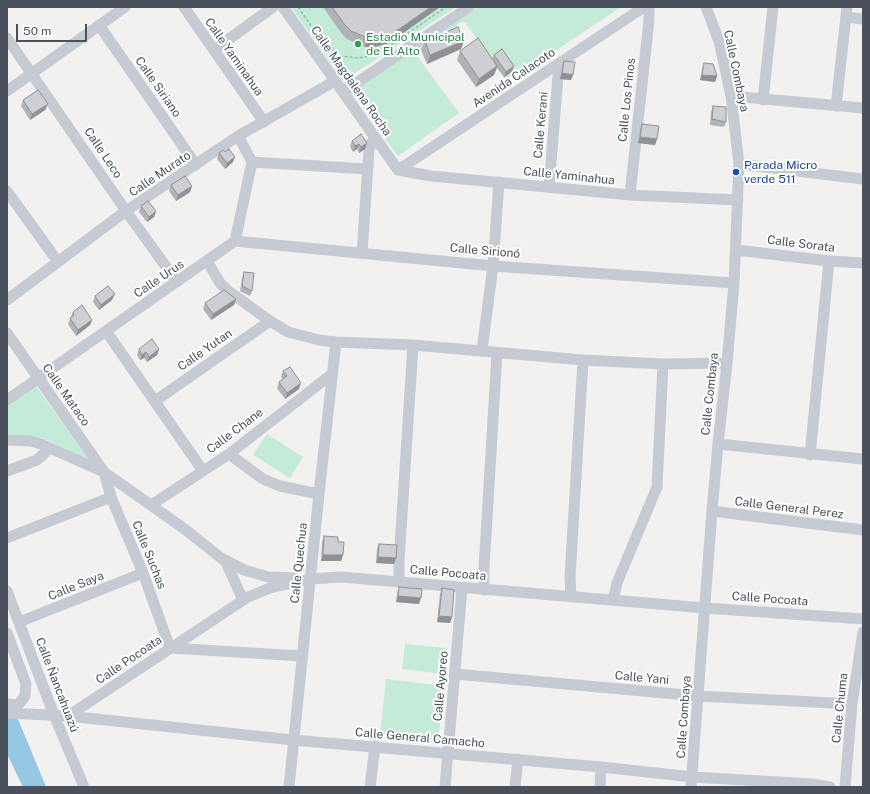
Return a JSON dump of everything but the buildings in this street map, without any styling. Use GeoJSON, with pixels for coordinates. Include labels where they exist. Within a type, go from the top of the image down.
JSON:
{"type":"FeatureCollection","features":[{"type":"Feature","properties":{"kind":"street"},"geometry":{"type":"LineString","coordinates":[[7,91],[33,74],[125,7]]}},
{"type":"Feature","properties":{"kind":"street","name":"Calle Yaminahua"},"geometry":{"type":"LineString","coordinates":[[184,7],[264,122]]}},
{"type":"Feature","properties":{"kind":"street"},"geometry":{"type":"LineString","coordinates":[[214,50],[273,7]]}},
{"type":"Feature","properties":{"kind":"street","name":"Calle Magdalena Rocha"},"geometry":{"type":"LineString","coordinates":[[283,7],[398,170]]}},
{"type":"Feature","properties":{"kind":"street"},"geometry":{"type":"LineString","coordinates":[[343,92],[469,7]]}},
{"type":"Feature","properties":{"kind":"street","name":"Avenida Calacoto"},"geometry":{"type":"LineString","coordinates":[[398,170],[644,7]]}},
{"type":"Feature","properties":{"kind":"street","name":"Calle Los Pinos"},"geometry":{"type":"LineString","coordinates":[[630,195],[649,20],[649,7]]}},
{"type":"Feature","properties":{"kind":"street","name":"Calle Combaya"},"geometry":{"type":"LineString","coordinates":[[692,782],[712,511],[734,283],[739,164],[731,96],[719,42],[706,7]]}},
{"type":"Feature","properties":{"kind":"street"},"geometry":{"type":"LineString","coordinates":[[763,100],[773,7]]}},
{"type":"Feature","properties":{"kind":"street"},"geometry":{"type":"LineString","coordinates":[[836,106],[847,12],[863,19]]}},
{"type":"Feature","properties":{"kind":"street","name":"Calle Siriano"},"geometry":{"type":"LineString","coordinates":[[99,25],[196,165]]}},
{"type":"Feature","properties":{"kind":"street","name":"Calle Leco"},"geometry":{"type":"LineString","coordinates":[[7,38],[126,211],[177,282]]}},
{"type":"Feature","properties":{"kind":"street","name":"Calle Kerani"},"geometry":{"type":"LineString","coordinates":[[549,187],[558,64]]}},
{"type":"Feature","properties":{"kind":"street","name":"Calle Murato"},"geometry":{"type":"LineString","coordinates":[[7,300],[126,211],[238,136],[335,81]]}},
{"type":"Feature","properties":{"kind":"street"},"geometry":{"type":"LineString","coordinates":[[731,96],[863,108]]}},
{"type":"Feature","properties":{"kind":"street"},"geometry":{"type":"LineString","coordinates":[[235,241],[252,162],[238,136]]}},
{"type":"Feature","properties":{"kind":"street"},"geometry":{"type":"LineString","coordinates":[[362,253],[369,150],[371,143],[376,139]]}},
{"type":"Feature","properties":{"kind":"street"},"geometry":{"type":"LineString","coordinates":[[252,162],[367,169]]}},
{"type":"Feature","properties":{"kind":"street"},"geometry":{"type":"LineString","coordinates":[[739,164],[863,179]]}},
{"type":"Feature","properties":{"kind":"street","name":"Calle Yaminahua"},"geometry":{"type":"LineString","coordinates":[[398,170],[431,176],[630,195],[738,200]]}},
{"type":"Feature","properties":{"kind":"street"},"geometry":{"type":"LineString","coordinates":[[482,350],[493,266],[499,182]]}},
{"type":"Feature","properties":{"kind":"street"},"geometry":{"type":"LineString","coordinates":[[7,191],[58,262]]}},
{"type":"Feature","properties":{"kind":"street","name":"Calle Sirionó"},"geometry":{"type":"LineString","coordinates":[[235,241],[493,266],[734,283]]}},
{"type":"Feature","properties":{"kind":"street","name":"Calle Urus"},"geometry":{"type":"LineString","coordinates":[[7,400],[235,241]]}},
{"type":"Feature","properties":{"kind":"street","name":"Calle Sorata"},"geometry":{"type":"LineString","coordinates":[[736,250],[829,261],[863,263]]}},
{"type":"Feature","properties":{"kind":"street"},"geometry":{"type":"LineString","coordinates":[[207,261],[220,283],[227,290],[270,321],[288,332],[319,340],[336,342],[413,344],[583,360],[663,364],[727,363]]}},
{"type":"Feature","properties":{"kind":"street"},"geometry":{"type":"LineString","coordinates":[[810,454],[829,261]]}},
{"type":"Feature","properties":{"kind":"street","name":"Calle Yutan"},"geometry":{"type":"LineString","coordinates":[[155,401],[270,321]]}},
{"type":"Feature","properties":{"kind":"street"},"geometry":{"type":"LineString","coordinates":[[106,331],[204,471]]}},
{"type":"Feature","properties":{"kind":"street","name":"Calle Mataco"},"geometry":{"type":"LineString","coordinates":[[7,333],[40,378],[104,472]]}},
{"type":"Feature","properties":{"kind":"street","name":"Calle Quechua"},"geometry":{"type":"LineString","coordinates":[[289,787],[336,342]]}},
{"type":"Feature","properties":{"kind":"street"},"geometry":{"type":"LineString","coordinates":[[399,582],[399,561],[413,344]]}},
{"type":"Feature","properties":{"kind":"street"},"geometry":{"type":"LineString","coordinates":[[484,590],[484,568],[497,353]]}},
{"type":"Feature","properties":{"kind":"street"},"geometry":{"type":"LineString","coordinates":[[571,597],[570,577],[583,360]]}},
{"type":"Feature","properties":{"kind":"street"},"geometry":{"type":"LineString","coordinates":[[613,600],[617,583],[657,487],[663,364]]}},
{"type":"Feature","properties":{"kind":"street","name":"Calle Chane"},"geometry":{"type":"LineString","coordinates":[[151,505],[228,454],[332,374]]}},
{"type":"Feature","properties":{"kind":"street"},"geometry":{"type":"LineString","coordinates":[[7,440],[30,441],[50,448],[104,472],[225,560],[244,570],[268,577],[310,579]]}},
{"type":"Feature","properties":{"kind":"street"},"geometry":{"type":"LineString","coordinates":[[718,444],[863,459]]}},
{"type":"Feature","properties":{"kind":"street"},"geometry":{"type":"LineString","coordinates":[[7,471],[37,460],[50,448]]}},
{"type":"Feature","properties":{"kind":"street"},"geometry":{"type":"LineString","coordinates":[[228,454],[263,479],[280,486],[319,494]]}},
{"type":"Feature","properties":{"kind":"street","name":"Calle Suchas"},"geometry":{"type":"LineString","coordinates":[[104,472],[111,497],[143,573],[170,648]]}},
{"type":"Feature","properties":{"kind":"street"},"geometry":{"type":"LineString","coordinates":[[7,538],[111,497]]}},
{"type":"Feature","properties":{"kind":"street","name":"Calle General Perez"},"geometry":{"type":"LineString","coordinates":[[712,511],[863,530]]}},
{"type":"Feature","properties":{"kind":"street"},"geometry":{"type":"LineString","coordinates":[[225,560],[243,600]]}},
{"type":"Feature","properties":{"kind":"street","name":"Calle Saya"},"geometry":{"type":"LineString","coordinates":[[19,622],[143,573]]}},
{"type":"Feature","properties":{"kind":"street","name":"Calle Pocoata"},"geometry":{"type":"LineString","coordinates":[[68,716],[243,600],[270,588],[310,579],[341,577],[705,608],[863,618]]}},
{"type":"Feature","properties":{"kind":"street","name":"Calle Ayoreo"},"geometry":{"type":"LineString","coordinates":[[445,787],[462,588]]}},
{"type":"Feature","properties":{"kind":"street","name":"Calle Ñancahuazú"},"geometry":{"type":"LineString","coordinates":[[7,591],[54,715],[84,787]]}},
{"type":"Feature","properties":{"kind":"street","name":"Calle Chuma"},"geometry":{"type":"LineString","coordinates":[[845,787],[852,704],[863,632]]}},
{"type":"Feature","properties":{"kind":"street"},"geometry":{"type":"LineString","coordinates":[[7,633],[26,684],[25,696],[15,708]]}},
{"type":"Feature","properties":{"kind":"street"},"geometry":{"type":"LineString","coordinates":[[170,648],[302,656]]}},
{"type":"Feature","properties":{"kind":"street","name":"Calle Yani"},"geometry":{"type":"LineString","coordinates":[[455,674],[698,696],[852,704]]}},
{"type":"Feature","properties":{"kind":"street","name":"Calle General Camacho"},"geometry":{"type":"LineString","coordinates":[[7,713],[15,708],[54,715],[293,740],[601,767],[692,782],[812,784],[830,787]]}},
{"type":"Feature","properties":{"kind":"street"},"geometry":{"type":"LineString","coordinates":[[370,787],[375,746]]}},
{"type":"Feature","properties":{"kind":"street"},"geometry":{"type":"LineString","coordinates":[[515,787],[518,759]]}},
{"type":"Feature","properties":{"kind":"street"},"geometry":{"type":"LineString","coordinates":[[600,787],[601,767]]}},
{"type":"Feature","properties":{"kind":"path"},"geometry":{"type":"LineString","coordinates":[[298,7],[323,43],[340,56],[358,58],[376,55],[446,7]]}},
{"type":"Feature","properties":{"kind":"green space","name":"Estadio Municipal de El Alto"},"geometry":{"type":"Polygon","coordinates":[[[291,7],[456,7],[343,81],[291,7]]]}},
{"type":"Feature","properties":{"kind":"green space"},"geometry":{"type":"Polygon","coordinates":[[[478,7],[621,7],[522,73],[506,80],[464,21],[458,24],[455,36],[415,53],[459,113],[398,156],[351,92],[478,7]]]}},
{"type":"Feature","properties":{"kind":"green space"},"geometry":{"type":"Polygon","coordinates":[[[36,386],[88,459],[42,438],[7,434],[7,404],[36,386]]]}},
{"type":"Feature","properties":{"kind":"green space"},"geometry":{"type":"Polygon","coordinates":[[[267,434],[303,457],[290,478],[253,455],[267,434]]]}},
{"type":"Feature","properties":{"kind":"green space"},"geometry":{"type":"Polygon","coordinates":[[[405,644],[446,648],[443,674],[402,669],[405,644]]]}},
{"type":"Feature","properties":{"kind":"green space"},"geometry":{"type":"Polygon","coordinates":[[[386,679],[444,686],[438,742],[380,735],[386,679]]]}},
{"type":"Feature","properties":{"kind":"water"},"geometry":{"type":"Polygon","coordinates":[[[7,724],[17,724],[41,787],[23,787],[7,754],[7,724]]]}},
{"type":"Feature","properties":{"kind":"waterway"},"geometry":{"type":"LineString","coordinates":[[7,715],[37,787]]}},
{"type":"Feature","properties":{"kind":"place","name":"Estadio Municipal de El Alto"},"geometry":{"type":"Point","coordinates":[358,44]}},
{"type":"Feature","properties":{"kind":"place","name":"Parada Micro verde 511"},"geometry":{"type":"Point","coordinates":[736,172]}}]}
